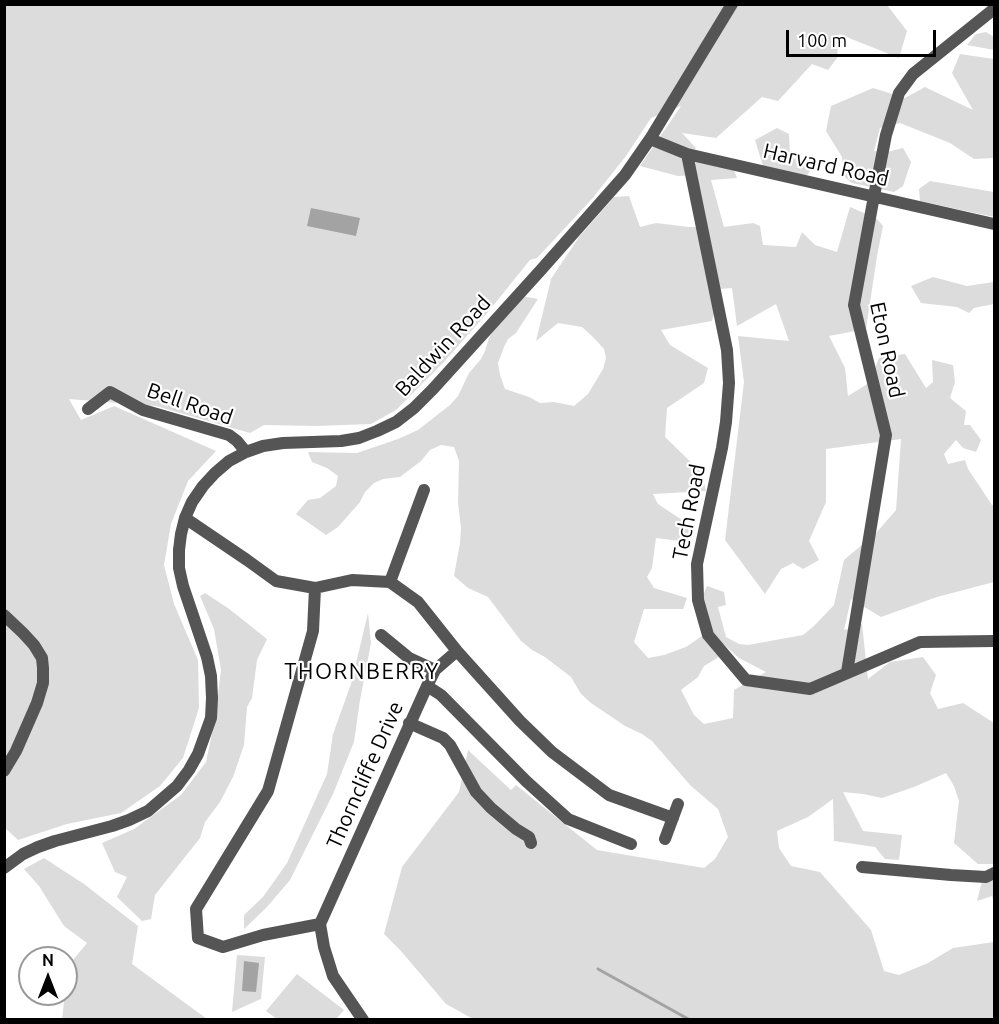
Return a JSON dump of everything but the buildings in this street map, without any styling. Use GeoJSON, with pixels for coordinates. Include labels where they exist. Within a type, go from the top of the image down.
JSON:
{"type":"FeatureCollection","features":[{"type":"Feature","properties":{"kind":"street","name":"Baldwin Road"},"geometry":{"type":"LineString","coordinates":[[4,868],[23,854],[38,847],[112,826],[148,811],[177,786],[198,754],[211,718],[211,676],[179,568],[181,534],[185,518],[198,494],[215,472],[229,461],[263,446],[359,438],[396,422],[414,408],[502,314],[625,175],[650,139],[732,4]]}},
{"type":"Feature","properties":{"kind":"street","name":"Eton Road"},"geometry":{"type":"LineString","coordinates":[[847,672],[886,435],[854,305],[886,135],[899,93],[913,74],[994,9]]}},
{"type":"Feature","properties":{"kind":"street","name":"Harvard Road"},"geometry":{"type":"LineString","coordinates":[[650,139],[687,154],[994,224]]}},
{"type":"Feature","properties":{"kind":"street","name":"Tech Road"},"geometry":{"type":"LineString","coordinates":[[687,154],[725,342],[729,383],[722,448],[697,564],[698,600],[708,635],[746,680],[810,689],[920,642],[994,641]]}},
{"type":"Feature","properties":{"kind":"street","name":"Bell Road"},"geometry":{"type":"LineString","coordinates":[[88,409],[110,392],[143,411],[229,435],[246,452]]}},
{"type":"Feature","properties":{"kind":"street"},"geometry":{"type":"LineString","coordinates":[[390,582],[424,490]]}},
{"type":"Feature","properties":{"kind":"street"},"geometry":{"type":"LineString","coordinates":[[185,518],[276,581],[315,588],[352,580],[390,582],[418,602],[457,651],[520,721],[552,752],[609,795],[673,818]]}},
{"type":"Feature","properties":{"kind":"street"},"geometry":{"type":"LineString","coordinates":[[315,588],[313,631],[268,791],[196,909],[198,938],[223,947],[263,935],[320,924],[333,976],[363,1020]]}},
{"type":"Feature","properties":{"kind":"street"},"geometry":{"type":"LineString","coordinates":[[4,615],[34,645],[42,658],[43,668],[43,683],[37,703],[16,751],[4,771]]}},
{"type":"Feature","properties":{"kind":"street"},"geometry":{"type":"LineString","coordinates":[[381,635],[409,658],[435,670]]}},
{"type":"Feature","properties":{"kind":"street","name":"Thorncliffe Drive"},"geometry":{"type":"LineString","coordinates":[[320,924],[409,723],[435,670],[457,651]]}},
{"type":"Feature","properties":{"kind":"street"},"geometry":{"type":"LineString","coordinates":[[427,686],[441,695],[526,781],[568,819],[631,844]]}},
{"type":"Feature","properties":{"kind":"street"},"geometry":{"type":"LineString","coordinates":[[409,723],[443,738],[450,745],[476,792],[491,808],[529,837],[531,843]]}},
{"type":"Feature","properties":{"kind":"street"},"geometry":{"type":"LineString","coordinates":[[665,839],[678,804]]}},
{"type":"Feature","properties":{"kind":"street"},"geometry":{"type":"LineString","coordinates":[[862,867],[986,877],[994,873]]}},
{"type":"Feature","properties":{"kind":"shaded area"},"geometry":{"type":"Polygon","coordinates":[[[5,5],[887,5],[907,31],[899,58],[839,34],[837,58],[828,70],[812,64],[778,101],[762,97],[716,138],[682,133],[696,148],[691,156],[734,170],[737,178],[711,180],[724,227],[753,223],[760,226],[763,245],[796,247],[802,232],[815,245],[837,252],[850,207],[876,218],[883,226],[866,329],[829,336],[845,368],[848,396],[869,383],[879,358],[905,354],[926,388],[933,382],[932,360],[953,365],[955,382],[950,398],[966,411],[964,425],[970,425],[981,440],[976,452],[963,448],[956,440],[944,454],[948,464],[965,460],[968,469],[992,505],[994,504],[994,582],[937,597],[881,617],[851,599],[844,630],[862,624],[868,679],[890,662],[923,657],[936,675],[930,693],[938,709],[963,703],[994,723],[994,864],[978,864],[954,843],[959,801],[946,773],[882,798],[843,792],[863,831],[902,835],[899,860],[885,859],[875,847],[834,841],[833,799],[808,817],[777,831],[779,848],[791,866],[820,872],[871,930],[884,971],[899,975],[928,963],[953,948],[994,942],[994,1019],[473,1019],[446,1004],[384,934],[402,867],[459,792],[468,750],[511,790],[516,785],[597,850],[704,868],[715,859],[728,837],[718,809],[690,785],[652,741],[591,703],[581,694],[571,677],[521,641],[488,597],[468,588],[454,576],[461,528],[458,502],[459,461],[454,447],[441,445],[430,450],[421,461],[400,477],[383,479],[374,483],[338,527],[326,535],[296,514],[308,500],[320,498],[336,486],[338,476],[327,468],[312,462],[308,452],[357,453],[418,430],[458,396],[469,373],[481,359],[494,329],[522,296],[538,299],[516,333],[508,339],[498,363],[505,389],[540,403],[554,402],[574,406],[588,394],[603,369],[606,358],[604,349],[594,338],[582,327],[558,323],[536,341],[551,279],[579,237],[614,197],[629,196],[640,227],[656,223],[706,227],[695,175],[678,176],[640,166],[681,106],[651,118],[626,156],[591,200],[537,258],[530,260],[443,363],[396,410],[371,424],[264,425],[250,433],[156,406],[69,399],[81,420],[114,406],[216,451],[188,481],[171,524],[164,565],[174,604],[198,660],[199,708],[183,758],[160,786],[121,813],[67,824],[18,840],[5,828],[5,5]],[[732,288],[720,289],[712,321],[661,330],[670,345],[708,368],[704,383],[667,408],[665,437],[701,472],[706,491],[653,494],[658,504],[694,528],[688,542],[656,538],[652,568],[647,577],[654,588],[687,598],[683,609],[644,609],[634,642],[648,658],[686,647],[702,636],[719,657],[704,666],[698,677],[681,690],[694,715],[704,724],[733,718],[734,690],[766,672],[739,658],[713,635],[701,600],[707,586],[724,592],[726,605],[718,607],[726,637],[739,644],[748,645],[803,635],[834,605],[844,560],[876,533],[896,510],[901,439],[826,449],[826,502],[809,541],[819,560],[803,569],[793,563],[781,569],[765,594],[725,540],[744,382],[738,336],[789,341],[776,304],[737,326],[732,288]]]}},
{"type":"Feature","properties":{"kind":"shaded area"},"geometry":{"type":"Polygon","coordinates":[[[986,32],[994,37],[994,50],[967,45],[976,34],[986,32]]]}},
{"type":"Feature","properties":{"kind":"shaded area"},"geometry":{"type":"Polygon","coordinates":[[[960,54],[994,59],[994,158],[974,159],[950,143],[900,123],[880,128],[874,151],[887,152],[903,148],[911,162],[903,186],[894,192],[852,183],[843,176],[842,157],[826,131],[831,106],[873,88],[905,98],[925,87],[973,110],[952,73],[960,54]]]}},
{"type":"Feature","properties":{"kind":"shaded area"},"geometry":{"type":"Polygon","coordinates":[[[777,128],[789,134],[790,156],[806,164],[810,171],[805,178],[763,166],[755,140],[777,128]]]}},
{"type":"Feature","properties":{"kind":"shaded area"},"geometry":{"type":"Polygon","coordinates":[[[930,181],[994,192],[994,217],[920,201],[919,189],[930,181]]]}},
{"type":"Feature","properties":{"kind":"shaded area"},"geometry":{"type":"Polygon","coordinates":[[[311,208],[360,218],[356,236],[307,226],[311,208]]]}},
{"type":"Feature","properties":{"kind":"shaded area"},"geometry":{"type":"Polygon","coordinates":[[[933,277],[967,286],[994,282],[994,304],[974,308],[969,313],[957,307],[921,303],[911,286],[933,277]]]}},
{"type":"Feature","properties":{"kind":"shaded area"},"geometry":{"type":"Polygon","coordinates":[[[205,593],[267,639],[257,660],[252,698],[247,707],[244,745],[233,777],[220,802],[205,822],[200,838],[155,895],[151,919],[142,921],[117,897],[127,877],[115,872],[102,843],[134,829],[181,795],[206,762],[215,719],[221,670],[214,629],[200,596],[205,593]]]}},
{"type":"Feature","properties":{"kind":"shaded area"},"geometry":{"type":"Polygon","coordinates":[[[368,613],[371,643],[354,742],[333,794],[290,880],[244,929],[244,915],[263,897],[287,863],[327,774],[333,734],[351,684],[368,613]]]}},
{"type":"Feature","properties":{"kind":"shaded area"},"geometry":{"type":"Polygon","coordinates":[[[44,858],[84,884],[138,926],[132,964],[207,1019],[62,1019],[64,1006],[78,1006],[78,954],[87,943],[64,926],[39,886],[24,869],[44,858]]]}},
{"type":"Feature","properties":{"kind":"shaded area"},"geometry":{"type":"Polygon","coordinates":[[[994,878],[994,902],[992,896],[977,901],[982,881],[994,878]]]}},
{"type":"Feature","properties":{"kind":"shaded area"},"geometry":{"type":"Polygon","coordinates":[[[237,955],[265,957],[261,999],[232,1012],[237,955]]]}},
{"type":"Feature","properties":{"kind":"shaded area"},"geometry":{"type":"Polygon","coordinates":[[[244,961],[259,963],[256,992],[242,991],[244,961]]]}},
{"type":"Feature","properties":{"kind":"shaded area"},"geometry":{"type":"Polygon","coordinates":[[[297,974],[344,1010],[336,1019],[277,1019],[266,1011],[297,974]]]}},
{"type":"Feature","properties":{"kind":"waterway"},"geometry":{"type":"LineString","coordinates":[[598,969],[690,1020]]}},
{"type":"Feature","properties":{"kind":"district","name":"THORNBERRY"},"geometry":{"type":"Point","coordinates":[362,672]}}]}
